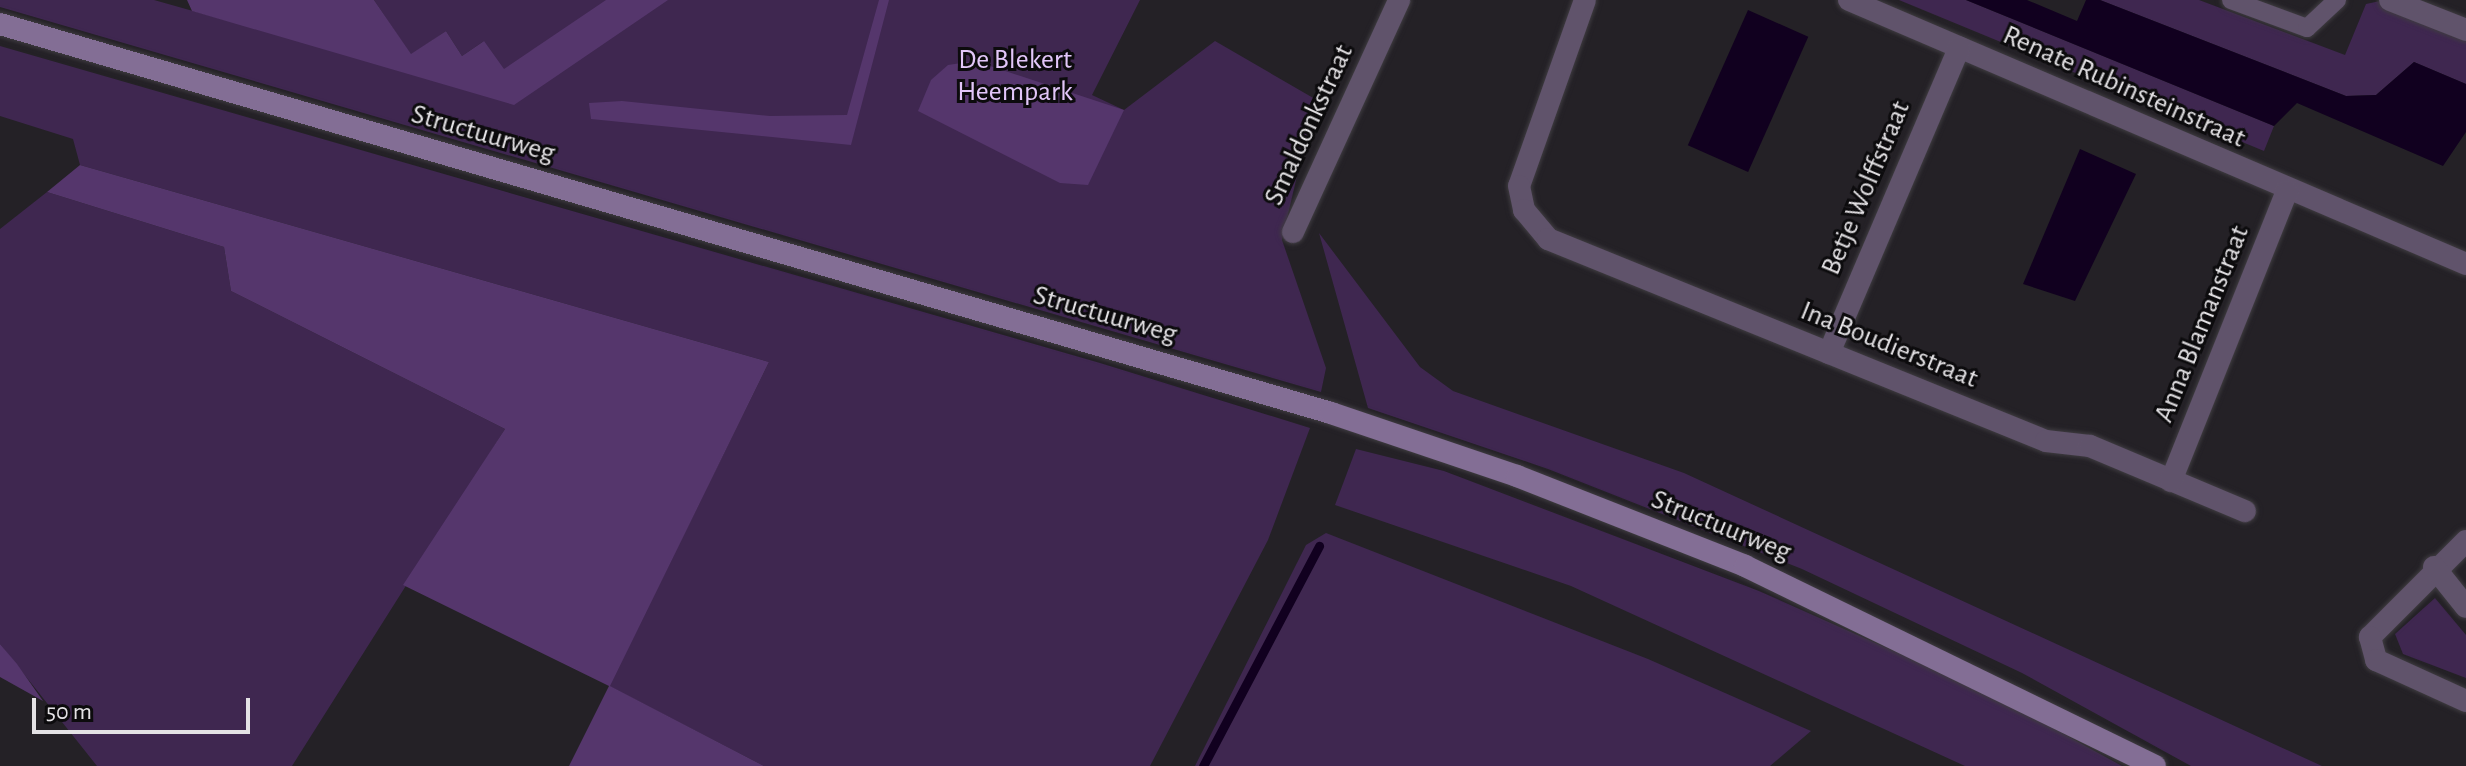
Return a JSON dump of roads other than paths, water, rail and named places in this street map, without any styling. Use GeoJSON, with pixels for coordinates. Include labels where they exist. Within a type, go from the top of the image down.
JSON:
{"type":"FeatureCollection","features":[{"type":"Feature","properties":{"kind":"main road","name":"Structuurweg"},"geometry":{"type":"LineString","coordinates":[[0,24],[1315,408],[1517,476],[1745,566],[2155,766]]}},
{"type":"Feature","properties":{"kind":"street","name":"Smaldonkstraat"},"geometry":{"type":"LineString","coordinates":[[1293,232],[1399,0]]}},
{"type":"Feature","properties":{"kind":"street","name":"Ina Boudierstraat"},"geometry":{"type":"LineString","coordinates":[[1585,0],[1519,186],[1524,210],[1548,239],[2046,441],[2090,446],[2245,511]]}},
{"type":"Feature","properties":{"kind":"street","name":"Renate Rubinsteinstraat"},"geometry":{"type":"LineString","coordinates":[[1849,0],[2287,191],[2466,264]]}},
{"type":"Feature","properties":{"kind":"street"},"geometry":{"type":"LineString","coordinates":[[2231,0],[2307,28],[2337,0]]}},
{"type":"Feature","properties":{"kind":"street"},"geometry":{"type":"LineString","coordinates":[[2390,0],[2466,30]]}},
{"type":"Feature","properties":{"kind":"street","name":"Betje Wolffstraat"},"geometry":{"type":"LineString","coordinates":[[1829,353],[1959,48]]}},
{"type":"Feature","properties":{"kind":"street","name":"Anna Blamanstraat"},"geometry":{"type":"LineString","coordinates":[[2171,481],[2287,191]]}},
{"type":"Feature","properties":{"kind":"street"},"geometry":{"type":"LineString","coordinates":[[2466,541],[2434,567],[2374,628],[2371,651],[2466,701]]}},
{"type":"Feature","properties":{"kind":"street"},"geometry":{"type":"LineString","coordinates":[[2434,567],[2466,607]]}},
{"type":"Feature","properties":{"kind":"waterway"},"geometry":{"type":"LineString","coordinates":[[1203,766],[1319,546]]}},
{"type":"Feature","properties":{"kind":"park label","name":"De Blekert Heempark"},"geometry":{"type":"Point","coordinates":[1015,76]}}]}
